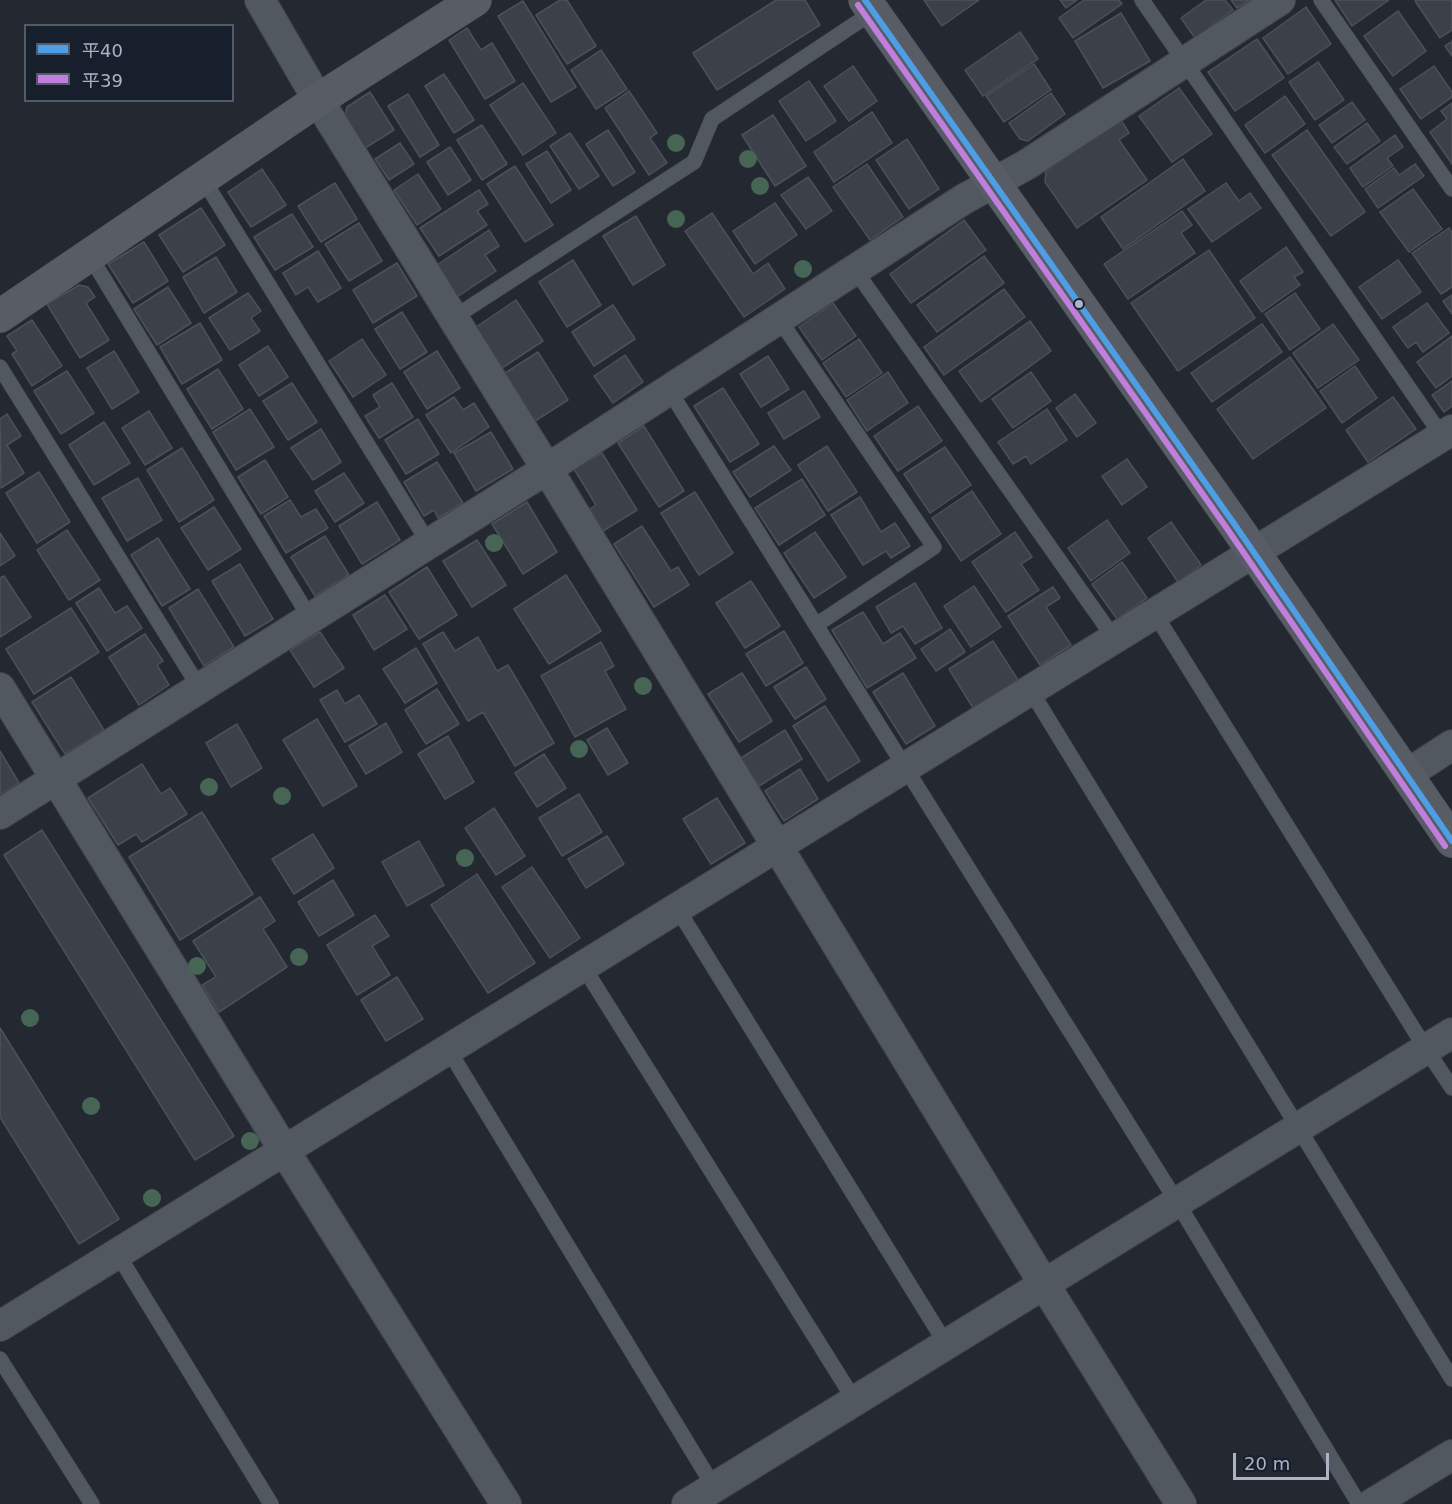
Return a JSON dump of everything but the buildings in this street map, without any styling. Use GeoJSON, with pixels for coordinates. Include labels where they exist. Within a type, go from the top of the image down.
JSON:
{"type":"FeatureCollection","features":[{"type":"Feature","properties":{"kind":"street"},"geometry":{"type":"LineString","coordinates":[[260,0],[318,100],[1181,1504]]}},
{"type":"Feature","properties":{"kind":"street"},"geometry":{"type":"LineString","coordinates":[[0,316],[318,100],[475,0]]}},
{"type":"Feature","properties":{"kind":"street"},"geometry":{"type":"LineString","coordinates":[[0,813],[428,542],[547,470],[778,319],[964,200],[1026,165],[1280,0]]}},
{"type":"Feature","properties":{"kind":"street"},"geometry":{"type":"LineString","coordinates":[[869,6],[1254,553],[1452,841]]}},
{"type":"Feature","properties":{"kind":"street"},"geometry":{"type":"LineString","coordinates":[[0,1326],[1447,433]]}},
{"type":"Feature","properties":{"kind":"street"},"geometry":{"type":"LineString","coordinates":[[0,688],[284,1150],[506,1504]]}},
{"type":"Feature","properties":{"kind":"street"},"geometry":{"type":"LineString","coordinates":[[1406,775],[1452,745]]}},
{"type":"Feature","properties":{"kind":"street"},"geometry":{"type":"LineString","coordinates":[[687,1504],[1452,1033]]}},
{"type":"Feature","properties":{"kind":"street"},"geometry":{"type":"LineString","coordinates":[[1372,1504],[1452,1455]]}},
{"type":"Feature","properties":{"kind":"lane"},"geometry":{"type":"LineString","coordinates":[[1142,0],[1447,433]]}},
{"type":"Feature","properties":{"kind":"lane"},"geometry":{"type":"LineString","coordinates":[[1321,0],[1452,189]]}},
{"type":"Feature","properties":{"kind":"lane"},"geometry":{"type":"LineString","coordinates":[[453,318],[694,162],[712,119],[869,6]]}},
{"type":"Feature","properties":{"kind":"lane"},"geometry":{"type":"LineString","coordinates":[[203,179],[428,542]]}},
{"type":"Feature","properties":{"kind":"lane"},"geometry":{"type":"LineString","coordinates":[[90,256],[310,618]]}},
{"type":"Feature","properties":{"kind":"lane"},"geometry":{"type":"LineString","coordinates":[[855,270],[1114,638]]}},
{"type":"Feature","properties":{"kind":"lane"},"geometry":{"type":"LineString","coordinates":[[778,319],[934,547],[816,625]]}},
{"type":"Feature","properties":{"kind":"lane"},"geometry":{"type":"LineString","coordinates":[[0,367],[199,687]]}},
{"type":"Feature","properties":{"kind":"lane"},"geometry":{"type":"LineString","coordinates":[[669,390],[1177,1202],[1359,1504]]}},
{"type":"Feature","properties":{"kind":"lane"},"geometry":{"type":"LineString","coordinates":[[1155,614],[1452,1088]]}},
{"type":"Feature","properties":{"kind":"lane"},"geometry":{"type":"LineString","coordinates":[[1031,691],[1452,1379]]}},
{"type":"Feature","properties":{"kind":"lane"},"geometry":{"type":"LineString","coordinates":[[677,908],[946,1344]]}},
{"type":"Feature","properties":{"kind":"lane"},"geometry":{"type":"LineString","coordinates":[[583,966],[855,1401]]}},
{"type":"Feature","properties":{"kind":"lane"},"geometry":{"type":"LineString","coordinates":[[448,1049],[714,1487]]}},
{"type":"Feature","properties":{"kind":"lane"},"geometry":{"type":"LineString","coordinates":[[117,1253],[271,1504]]}},
{"type":"Feature","properties":{"kind":"lane"},"geometry":{"type":"LineString","coordinates":[[0,1359],[92,1504]]}},
{"type":"Feature","properties":{"kind":"transit line","name":"平40"},"geometry":{"type":"LineString","coordinates":[[865,0],[1235,525],[1452,841]]}},
{"type":"Feature","properties":{"kind":"transit line","name":"平39"},"geometry":{"type":"LineString","coordinates":[[858,5],[1228,530],[1445,846]]}}]}
